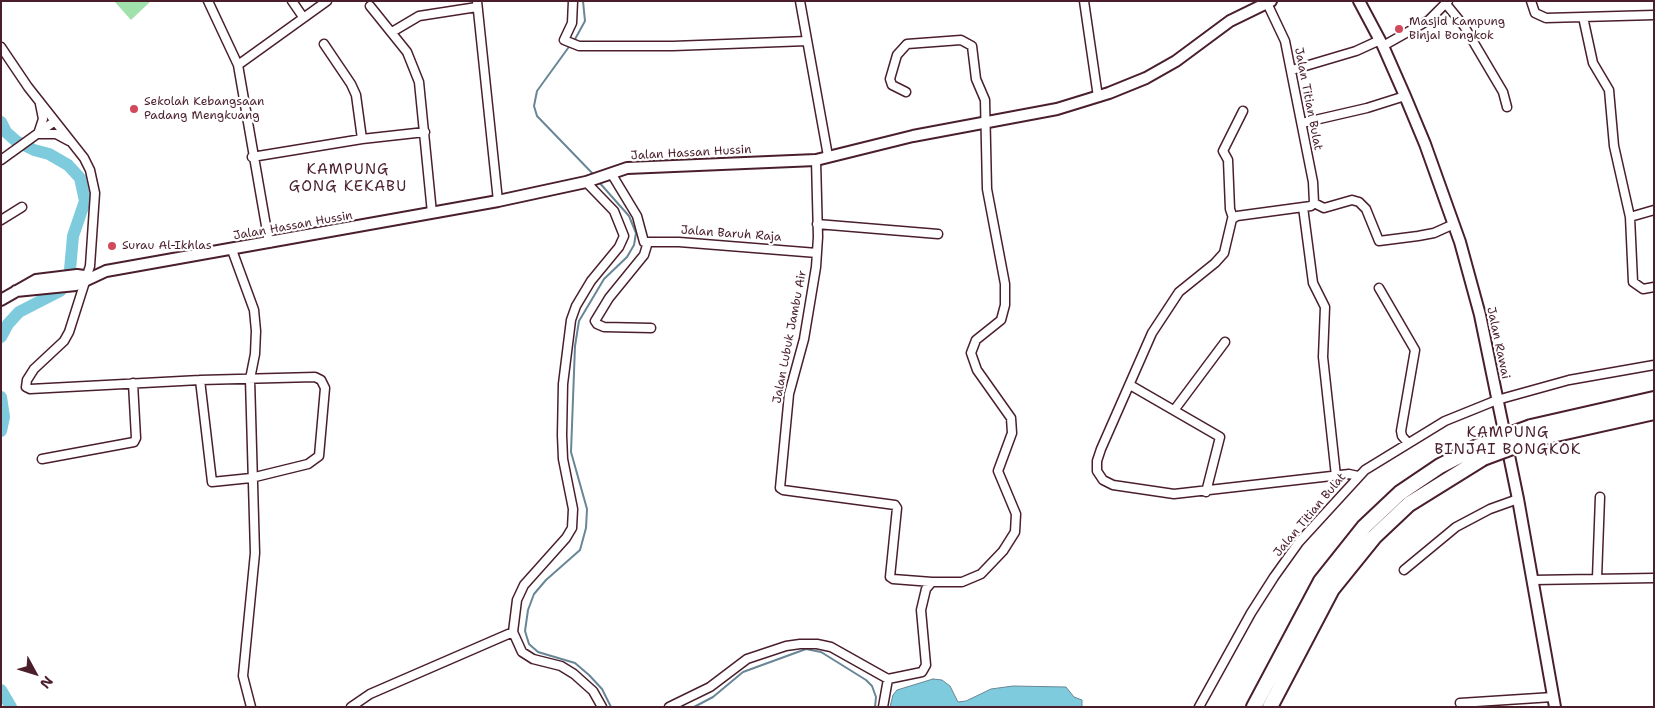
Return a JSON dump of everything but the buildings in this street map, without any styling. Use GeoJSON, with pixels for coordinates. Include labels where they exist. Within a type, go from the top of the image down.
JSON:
{"type":"FeatureCollection","features":[{"type":"Feature","properties":{"kind":"highway"},"geometry":{"type":"LineString","coordinates":[[1254,707],[1320,581],[1364,527],[1400,493],[1440,466],[1533,433],[1654,399]]}},
{"type":"Feature","properties":{"kind":"highway"},"geometry":{"type":"LineString","coordinates":[[1533,433],[1654,412]]}},
{"type":"Feature","properties":{"kind":"highway"},"geometry":{"type":"LineString","coordinates":[[1270,707],[1332,589],[1374,537],[1409,504],[1481,452]]}},
{"type":"Feature","properties":{"kind":"street"},"geometry":{"type":"LineString","coordinates":[[208,1],[238,65],[252,158],[268,243]]}},
{"type":"Feature","properties":{"kind":"street"},"geometry":{"type":"LineString","coordinates":[[292,1],[303,17]]}},
{"type":"Feature","properties":{"kind":"street"},"geometry":{"type":"LineString","coordinates":[[238,65],[327,1]]}},
{"type":"Feature","properties":{"kind":"street"},"geometry":{"type":"LineString","coordinates":[[573,1],[572,23],[564,39],[578,46],[673,46],[807,41]]}},
{"type":"Feature","properties":{"kind":"street"},"geometry":{"type":"LineString","coordinates":[[800,1],[828,156]]}},
{"type":"Feature","properties":{"kind":"street"},"geometry":{"type":"LineString","coordinates":[[1084,1],[1098,97]]}},
{"type":"Feature","properties":{"kind":"street","name":"Jalan Rawai"},"geometry":{"type":"LineString","coordinates":[[1359,1],[1382,43],[1405,96],[1454,224],[1480,316],[1518,499],[1554,702]]}},
{"type":"Feature","properties":{"kind":"street","name":"Jalan Hassan Hussin"},"geometry":{"type":"LineString","coordinates":[[1,300],[16,292],[28,282],[83,279],[118,269],[498,201],[588,181],[627,168],[816,160],[987,120],[1040,112],[1098,97],[1134,83],[1161,70],[1230,20],[1269,2]]}},
{"type":"Feature","properties":{"kind":"street","name":"Jalan Titian Bulat"},"geometry":{"type":"LineString","coordinates":[[1269,2],[1285,41],[1292,70],[1313,182],[1314,203]]}},
{"type":"Feature","properties":{"kind":"street"},"geometry":{"type":"LineString","coordinates":[[1292,70],[1382,43],[1429,20],[1447,3],[1464,26],[1503,92],[1507,107]]}},
{"type":"Feature","properties":{"kind":"street"},"geometry":{"type":"LineString","coordinates":[[392,32],[419,16],[477,4],[498,201]]}},
{"type":"Feature","properties":{"kind":"street"},"geometry":{"type":"LineString","coordinates":[[1531,4],[1535,13],[1546,18],[1654,15]]}},
{"type":"Feature","properties":{"kind":"street"},"geometry":{"type":"LineString","coordinates":[[370,6],[407,52],[418,77],[432,213]]}},
{"type":"Feature","properties":{"kind":"street"},"geometry":{"type":"LineString","coordinates":[[1583,17],[1593,63],[1609,90],[1614,146],[1630,216],[1633,282],[1643,288],[1654,287]]}},
{"type":"Feature","properties":{"kind":"street"},"geometry":{"type":"LineString","coordinates":[[669,707],[710,687],[747,659],[786,646],[800,644],[817,644],[831,647],[888,679],[922,672],[926,667],[921,610],[924,593],[932,582],[962,582],[981,574],[1003,551],[1017,525],[1016,514],[998,471],[1012,433],[1011,418],[977,370],[971,353],[980,336],[1001,320],[1005,305],[1005,284],[987,189],[987,120],[985,100],[975,75],[972,46],[967,42],[912,44],[904,47],[897,55],[890,83],[906,92]]}},
{"type":"Feature","properties":{"kind":"street"},"geometry":{"type":"LineString","coordinates":[[324,44],[351,84],[356,95],[362,139]]}},
{"type":"Feature","properties":{"kind":"street"},"geometry":{"type":"LineString","coordinates":[[1,47],[40,102],[74,144],[90,170],[95,193],[90,266],[83,279],[64,341],[34,369],[27,380],[26,387],[30,389],[200,380],[318,378],[325,388],[325,405],[320,432],[321,450],[317,459],[308,464],[251,478],[214,482],[210,480],[200,380]]}},
{"type":"Feature","properties":{"kind":"street"},"geometry":{"type":"LineString","coordinates":[[1302,123],[1367,108],[1405,96]]}},
{"type":"Feature","properties":{"kind":"street"},"geometry":{"type":"LineString","coordinates":[[38,134],[42,119],[40,102]]}},
{"type":"Feature","properties":{"kind":"street"},"geometry":{"type":"LineString","coordinates":[[1243,111],[1223,151],[1228,160],[1230,209],[1234,218],[1224,254],[1216,263],[1183,287],[1167,307],[1152,334],[1097,461],[1097,471],[1100,476],[1114,485],[1174,494],[1206,492],[1349,474],[1358,476]]}},
{"type":"Feature","properties":{"kind":"street"},"geometry":{"type":"LineString","coordinates":[[1,160],[55,120]]}},
{"type":"Feature","properties":{"kind":"street"},"geometry":{"type":"LineString","coordinates":[[252,158],[362,139],[425,132]]}},
{"type":"Feature","properties":{"kind":"street"},"geometry":{"type":"LineString","coordinates":[[38,134],[56,134],[74,144]]}},
{"type":"Feature","properties":{"kind":"street","name":"Jalan Lubuk Jambu Air"},"geometry":{"type":"LineString","coordinates":[[816,160],[817,253],[804,339],[789,394],[780,486],[783,490],[895,505],[897,508],[890,577],[893,579],[932,582]]}},
{"type":"Feature","properties":{"kind":"street"},"geometry":{"type":"LineString","coordinates":[[606,174],[637,216],[645,242],[644,254],[609,298],[596,321],[597,324],[604,327],[651,328]]}},
{"type":"Feature","properties":{"kind":"street"},"geometry":{"type":"LineString","coordinates":[[588,181],[614,211],[624,236],[619,247],[591,281],[576,306],[571,320],[563,384],[562,435],[563,459],[573,509],[572,528],[566,538],[524,585],[518,600],[512,632],[522,652],[533,659],[561,666],[574,674],[593,691],[602,707]]}},
{"type":"Feature","properties":{"kind":"street"},"geometry":{"type":"LineString","coordinates":[[1234,218],[1303,207],[1314,203],[1324,208],[1352,200],[1359,202],[1366,209],[1379,241],[1418,236],[1454,224]]}},
{"type":"Feature","properties":{"kind":"street"},"geometry":{"type":"LineString","coordinates":[[1,220],[22,207]]}},
{"type":"Feature","properties":{"kind":"street"},"geometry":{"type":"LineString","coordinates":[[1303,207],[1313,283],[1325,307],[1323,357],[1336,476]]}},
{"type":"Feature","properties":{"kind":"street"},"geometry":{"type":"LineString","coordinates":[[1630,216],[1654,210]]}},
{"type":"Feature","properties":{"kind":"street"},"geometry":{"type":"LineString","coordinates":[[817,224],[938,234]]}},
{"type":"Feature","properties":{"kind":"street","name":"Jalan Baruh Raja"},"geometry":{"type":"LineString","coordinates":[[645,242],[679,242],[817,253]]}},
{"type":"Feature","properties":{"kind":"street"},"geometry":{"type":"LineString","coordinates":[[232,250],[254,310],[255,354],[250,379],[251,478],[255,512],[254,553],[243,676],[251,707]]}},
{"type":"Feature","properties":{"kind":"street"},"geometry":{"type":"LineString","coordinates":[[1379,288],[1415,350],[1401,431],[1402,436],[1408,443]]}},
{"type":"Feature","properties":{"kind":"street"},"geometry":{"type":"LineString","coordinates":[[1175,409],[1225,342]]}},
{"type":"Feature","properties":{"kind":"street","name":"Jalan Titian Bulat"},"geometry":{"type":"LineString","coordinates":[[1199,707],[1251,613],[1274,577],[1299,542],[1358,476],[1445,421],[1497,400],[1569,380],[1654,365]]}},
{"type":"Feature","properties":{"kind":"street"},"geometry":{"type":"LineString","coordinates":[[42,459],[134,442],[136,438],[134,383]]}},
{"type":"Feature","properties":{"kind":"street"},"geometry":{"type":"LineString","coordinates":[[1130,385],[1175,409],[1220,437],[1206,492]]}},
{"type":"Feature","properties":{"kind":"street"},"geometry":{"type":"LineString","coordinates":[[1597,578],[1600,497]]}},
{"type":"Feature","properties":{"kind":"street"},"geometry":{"type":"LineString","coordinates":[[1404,570],[1463,523],[1490,509],[1518,499]]}},
{"type":"Feature","properties":{"kind":"street"},"geometry":{"type":"LineString","coordinates":[[1533,580],[1654,578]]}},
{"type":"Feature","properties":{"kind":"street"},"geometry":{"type":"LineString","coordinates":[[351,707],[370,694],[512,632]]}},
{"type":"Feature","properties":{"kind":"street"},"geometry":{"type":"LineString","coordinates":[[883,707],[888,679]]}},
{"type":"Feature","properties":{"kind":"street"},"geometry":{"type":"LineString","coordinates":[[1460,702],[1554,702]]}},
{"type":"Feature","properties":{"kind":"green space"},"geometry":{"type":"Polygon","coordinates":[[[114,1],[151,1],[131,20],[114,1]]]}},
{"type":"Feature","properties":{"kind":"water"},"geometry":{"type":"Polygon","coordinates":[[[933,679],[942,680],[950,686],[958,702],[966,701],[991,689],[1013,686],[1066,687],[1074,697],[1082,700],[1082,707],[890,707],[893,695],[897,690],[933,679]]]}},
{"type":"Feature","properties":{"kind":"waterway"},"geometry":{"type":"LineString","coordinates":[[574,41],[585,21],[583,1]]}},
{"type":"Feature","properties":{"kind":"waterway"},"geometry":{"type":"LineString","coordinates":[[571,44],[537,91],[534,106],[537,116],[594,175]]}},
{"type":"Feature","properties":{"kind":"waterway"},"geometry":{"type":"LineString","coordinates":[[1,122],[6,132],[16,141],[34,150],[49,154],[68,165],[80,178],[85,201],[73,236],[69,281],[60,291],[19,312],[8,324],[1,337]]}},
{"type":"Feature","properties":{"kind":"waterway"},"geometry":{"type":"LineString","coordinates":[[598,181],[629,216],[636,233],[634,245],[627,257],[604,279],[579,321],[575,346],[571,452],[587,509],[586,528],[580,550],[546,580],[534,594],[528,610],[525,631],[529,644],[538,652],[575,663],[589,675],[602,689],[611,707]]}},
{"type":"Feature","properties":{"kind":"waterway"},"geometry":{"type":"LineString","coordinates":[[1,397],[4,417],[1,431]]}},
{"type":"Feature","properties":{"kind":"waterway"},"geometry":{"type":"LineString","coordinates":[[694,707],[713,697],[743,672],[806,649],[821,652],[866,680],[872,686],[876,697],[875,707]]}},
{"type":"Feature","properties":{"kind":"waterway"},"geometry":{"type":"LineString","coordinates":[[1,690],[11,707]]}},
{"type":"Feature","properties":{"kind":"place","name":"Masjid Kampung Binjai Bongkok"},"geometry":{"type":"Point","coordinates":[1399,29]}},
{"type":"Feature","properties":{"kind":"place","name":"Sekolah Kebangsaan Padang Mengkuang"},"geometry":{"type":"Point","coordinates":[134,109]}},
{"type":"Feature","properties":{"kind":"place","name":"Surau Al-Ikhlas"},"geometry":{"type":"Point","coordinates":[112,246]}},
{"type":"Feature","properties":{"kind":"district","name":"KAMPUNG GONG KEKABU"},"geometry":{"type":"Point","coordinates":[348,178]}},
{"type":"Feature","properties":{"kind":"district","name":"KAMPUNG BINJAI BONGKOK"},"geometry":{"type":"Point","coordinates":[1508,442]}}]}
